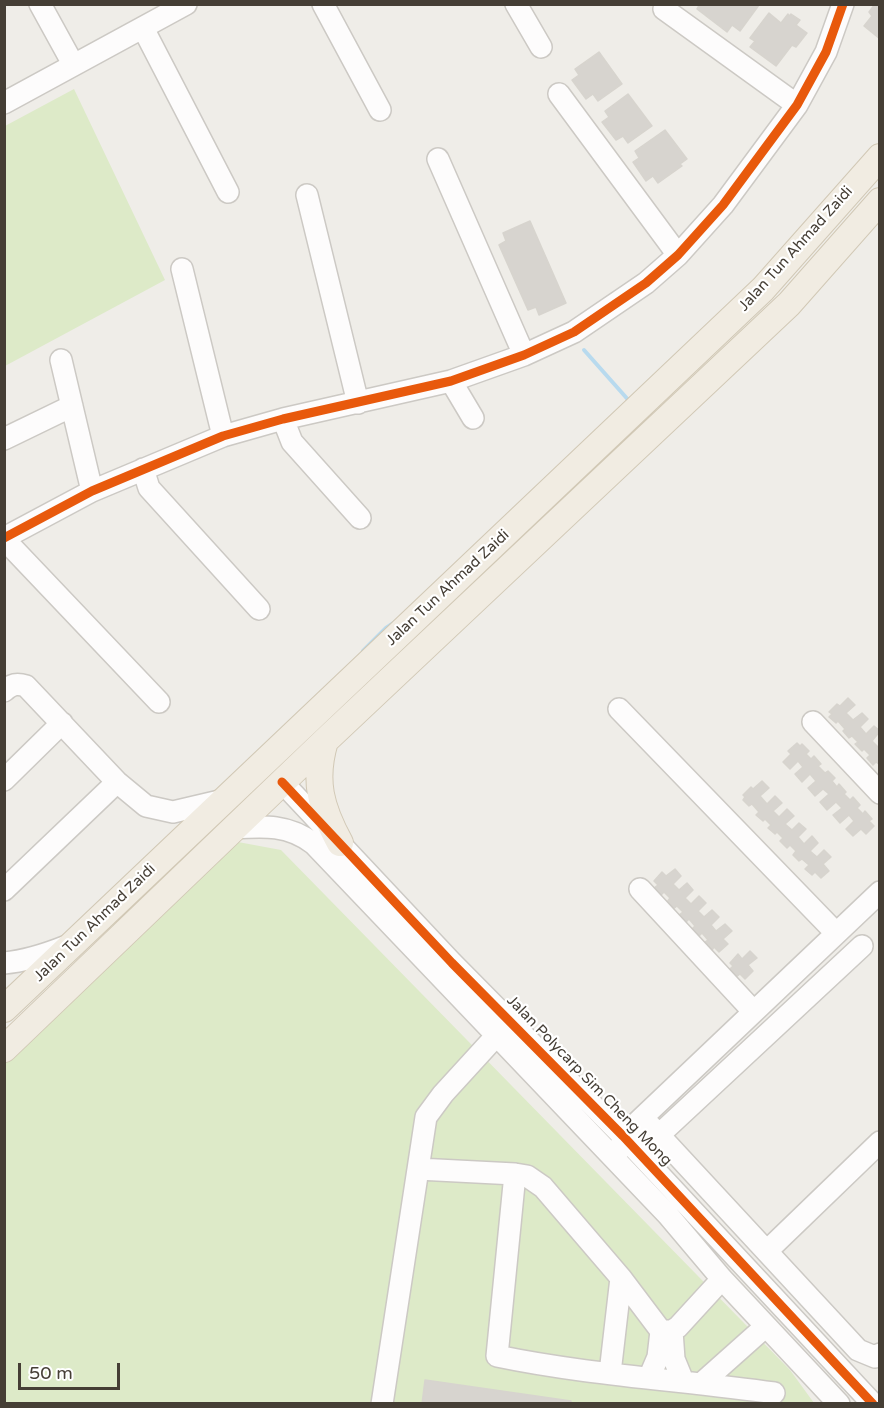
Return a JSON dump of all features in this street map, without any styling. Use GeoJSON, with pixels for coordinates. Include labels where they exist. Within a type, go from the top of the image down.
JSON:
{"type":"FeatureCollection","features":[{"type":"Feature","properties":{"kind":"main road","name":"Jalan Tun Ahmad Zaidi"},"geometry":{"type":"LineString","coordinates":[[4,1009],[763,289],[879,157]]}},
{"type":"Feature","properties":{"kind":"main road","name":"Jalan Tun Ahmad Zaidi"},"geometry":{"type":"LineString","coordinates":[[4,1049],[233,828],[789,304],[879,201]]}},
{"type":"Feature","properties":{"kind":"main road"},"geometry":{"type":"LineString","coordinates":[[325,741],[319,771],[320,792],[326,817],[340,843]]}},
{"type":"Feature","properties":{"kind":"street"},"geometry":{"type":"LineString","coordinates":[[40,4],[73,64]]}},
{"type":"Feature","properties":{"kind":"street"},"geometry":{"type":"LineString","coordinates":[[4,103],[186,4]]}},
{"type":"Feature","properties":{"kind":"street"},"geometry":{"type":"LineString","coordinates":[[323,4],[380,110]]}},
{"type":"Feature","properties":{"kind":"street"},"geometry":{"type":"LineString","coordinates":[[516,4],[541,47]]}},
{"type":"Feature","properties":{"kind":"street"},"geometry":{"type":"LineString","coordinates":[[159,702],[4,538],[92,490],[224,436],[284,419],[452,381],[524,355],[574,332],[646,283],[678,255],[723,205],[797,105],[826,52],[843,4]]}},
{"type":"Feature","properties":{"kind":"street"},"geometry":{"type":"LineString","coordinates":[[664,9],[797,105]]}},
{"type":"Feature","properties":{"kind":"street"},"geometry":{"type":"LineString","coordinates":[[143,28],[228,192]]}},
{"type":"Feature","properties":{"kind":"street"},"geometry":{"type":"LineString","coordinates":[[559,94],[678,255]]}},
{"type":"Feature","properties":{"kind":"street"},"geometry":{"type":"LineString","coordinates":[[438,159],[524,355]]}},
{"type":"Feature","properties":{"kind":"street"},"geometry":{"type":"LineString","coordinates":[[307,195],[358,403]]}},
{"type":"Feature","properties":{"kind":"street"},"geometry":{"type":"LineString","coordinates":[[182,269],[224,436]]}},
{"type":"Feature","properties":{"kind":"street"},"geometry":{"type":"LineString","coordinates":[[61,360],[92,490]]}},
{"type":"Feature","properties":{"kind":"street"},"geometry":{"type":"LineString","coordinates":[[452,381],[473,418]]}},
{"type":"Feature","properties":{"kind":"street"},"geometry":{"type":"LineString","coordinates":[[4,439],[72,406]]}},
{"type":"Feature","properties":{"kind":"street"},"geometry":{"type":"LineString","coordinates":[[284,419],[292,442],[360,518]]}},
{"type":"Feature","properties":{"kind":"street"},"geometry":{"type":"LineString","coordinates":[[142,470],[149,488],[259,609]]}},
{"type":"Feature","properties":{"kind":"street"},"geometry":{"type":"LineString","coordinates":[[4,691],[18,683],[26,686],[117,782],[146,806],[173,812],[224,800]]}},
{"type":"Feature","properties":{"kind":"street"},"geometry":{"type":"LineString","coordinates":[[619,709],[836,933]]}},
{"type":"Feature","properties":{"kind":"street"},"geometry":{"type":"LineString","coordinates":[[813,722],[879,793]]}},
{"type":"Feature","properties":{"kind":"street"},"geometry":{"type":"LineString","coordinates":[[4,780],[62,723]]}},
{"type":"Feature","properties":{"kind":"street"},"geometry":{"type":"LineString","coordinates":[[4,890],[117,782]]}},
{"type":"Feature","properties":{"kind":"street","name":"Jalan Polycarp Sim Cheng Mong"},"geometry":{"type":"LineString","coordinates":[[282,782],[452,963],[623,1136],[873,1404]]}},
{"type":"Feature","properties":{"kind":"street"},"geometry":{"type":"LineString","coordinates":[[233,828],[269,826],[306,838],[668,1215],[722,1279],[839,1404]]}},
{"type":"Feature","properties":{"kind":"street"},"geometry":{"type":"LineString","coordinates":[[640,889],[753,1011]]}},
{"type":"Feature","properties":{"kind":"street"},"geometry":{"type":"LineString","coordinates":[[570,1112],[598,1133],[613,1137],[623,1136],[879,892]]}},
{"type":"Feature","properties":{"kind":"street"},"geometry":{"type":"LineString","coordinates":[[4,963],[45,955],[74,944]]}},
{"type":"Feature","properties":{"kind":"street"},"geometry":{"type":"LineString","coordinates":[[660,1134],[862,946]]}},
{"type":"Feature","properties":{"kind":"street"},"geometry":{"type":"LineString","coordinates":[[452,963],[485,1010],[496,1036]]}},
{"type":"Feature","properties":{"kind":"street"},"geometry":{"type":"LineString","coordinates":[[795,972],[813,992]]}},
{"type":"Feature","properties":{"kind":"street"},"geometry":{"type":"LineString","coordinates":[[382,1404],[426,1117],[442,1094],[496,1036]]}},
{"type":"Feature","properties":{"kind":"street"},"geometry":{"type":"LineString","coordinates":[[643,1118],[858,1350],[875,1357],[879,1354]]}},
{"type":"Feature","properties":{"kind":"street"},"geometry":{"type":"LineString","coordinates":[[623,1136],[621,1153],[624,1162],[665,1207],[668,1215]]}},
{"type":"Feature","properties":{"kind":"street"},"geometry":{"type":"LineString","coordinates":[[767,1251],[879,1142]]}},
{"type":"Feature","properties":{"kind":"street"},"geometry":{"type":"LineString","coordinates":[[418,1169],[515,1174],[527,1176],[543,1187],[667,1331],[674,1359],[692,1382]]}},
{"type":"Feature","properties":{"kind":"street"},"geometry":{"type":"LineString","coordinates":[[515,1174],[497,1356],[573,1370],[774,1393]]}},
{"type":"Feature","properties":{"kind":"street"},"geometry":{"type":"LineString","coordinates":[[610,1373],[621,1278]]}},
{"type":"Feature","properties":{"kind":"street"},"geometry":{"type":"LineString","coordinates":[[650,1378],[667,1331],[688,1319],[722,1279]]}},
{"type":"Feature","properties":{"kind":"street"},"geometry":{"type":"LineString","coordinates":[[692,1382],[766,1326]]}},
{"type":"Feature","properties":{"kind":"green space"},"geometry":{"type":"Polygon","coordinates":[[[74,89],[165,280],[5,366],[5,126],[74,89]]]}},
{"type":"Feature","properties":{"kind":"green space"},"geometry":{"type":"Polygon","coordinates":[[[238,842],[281,850],[790,1370],[814,1403],[5,1404],[5,1063],[238,842]]]}},
{"type":"Feature","properties":{"kind":"building"},"geometry":{"type":"Polygon","coordinates":[[[700,4],[759,5],[740,31],[732,25],[727,32],[697,9],[700,4]]]}},
{"type":"Feature","properties":{"kind":"building"},"geometry":{"type":"Polygon","coordinates":[[[875,4],[880,4],[880,39],[864,26],[872,16],[869,12],[875,4]]]}},
{"type":"Feature","properties":{"kind":"building"},"geometry":{"type":"Polygon","coordinates":[[[769,13],[781,23],[788,14],[789,16],[791,14],[800,20],[796,25],[807,33],[796,47],[792,45],[776,66],[750,47],[755,41],[750,38],[769,13]]]}},
{"type":"Feature","properties":{"kind":"building"},"geometry":{"type":"Polygon","coordinates":[[[599,52],[622,84],[598,101],[593,94],[586,99],[572,80],[579,75],[575,69],[599,52]]]}},
{"type":"Feature","properties":{"kind":"building"},"geometry":{"type":"Polygon","coordinates":[[[628,94],[652,126],[628,143],[623,136],[616,140],[602,122],[609,117],[605,111],[628,94]]]}},
{"type":"Feature","properties":{"kind":"building"},"geometry":{"type":"Polygon","coordinates":[[[665,130],[687,159],[680,164],[682,166],[658,183],[653,176],[646,181],[633,162],[639,158],[635,151],[665,130]]]}},
{"type":"Feature","properties":{"kind":"building"},"geometry":{"type":"Polygon","coordinates":[[[530,221],[566,303],[539,315],[536,307],[528,310],[499,245],[506,241],[503,233],[530,221]]]}},
{"type":"Feature","properties":{"kind":"building"},"geometry":{"type":"Polygon","coordinates":[[[848,698],[855,705],[846,713],[853,720],[862,713],[868,719],[860,727],[866,734],[874,726],[880,731],[872,741],[878,747],[880,745],[880,765],[876,762],[873,765],[867,758],[870,755],[855,744],[858,742],[852,736],[849,738],[838,721],[836,723],[829,717],[832,714],[829,712],[837,704],[840,706],[848,698]]]}},
{"type":"Feature","properties":{"kind":"building"},"geometry":{"type":"Polygon","coordinates":[[[797,743],[800,746],[802,744],[809,751],[806,754],[811,759],[814,756],[821,764],[818,766],[835,778],[832,781],[837,787],[839,784],[850,800],[853,797],[860,805],[857,808],[863,814],[865,811],[872,819],[869,821],[874,826],[866,834],[861,829],[853,836],[846,829],[854,821],[849,815],[840,823],[833,815],[842,808],[836,802],[827,810],[820,802],[829,794],[823,789],[815,796],[808,788],[816,781],[810,774],[802,782],[795,774],[803,767],[798,761],[790,769],[783,762],[791,754],[788,751],[797,743]]]}},
{"type":"Feature","properties":{"kind":"building"},"geometry":{"type":"Polygon","coordinates":[[[762,781],[769,788],[760,796],[767,804],[775,796],[782,803],[773,811],[779,817],[787,809],[794,816],[785,824],[792,830],[799,823],[806,829],[798,837],[804,844],[812,836],[818,843],[810,851],[817,857],[824,850],[831,857],[823,864],[829,871],[821,878],[815,872],[812,875],[805,869],[809,865],[802,859],[799,861],[793,855],[796,851],[790,845],[787,848],[780,841],[783,838],[768,828],[771,825],[756,815],[759,812],[752,804],[749,806],[743,800],[745,797],[743,795],[751,787],[753,789],[762,781]]]}},
{"type":"Feature","properties":{"kind":"building"},"geometry":{"type":"Polygon","coordinates":[[[675,869],[681,876],[673,884],[679,890],[687,883],[693,890],[685,898],[691,904],[699,896],[706,903],[698,911],[704,917],[712,910],[719,917],[711,925],[716,931],[725,924],[732,931],[723,939],[728,944],[719,952],[714,947],[712,950],[705,942],[708,940],[702,933],[699,936],[692,929],[695,926],[689,919],[686,922],[679,915],[683,912],[677,906],[673,909],[667,902],[670,898],[664,892],[661,895],[654,888],[658,885],[654,881],[662,872],[666,876],[675,869]]]}},
{"type":"Feature","properties":{"kind":"building"},"geometry":{"type":"Polygon","coordinates":[[[750,951],[757,958],[748,965],[753,971],[745,979],[740,974],[736,977],[730,969],[733,966],[730,963],[738,954],[742,959],[750,951]]]}},
{"type":"Feature","properties":{"kind":"building"},"geometry":{"type":"Polygon","coordinates":[[[425,1380],[571,1401],[571,1404],[422,1404],[425,1380]]]}},
{"type":"Feature","properties":{"kind":"waterway"},"geometry":{"type":"LineString","coordinates":[[584,350],[631,403]]}},
{"type":"Feature","properties":{"kind":"waterway"},"geometry":{"type":"LineString","coordinates":[[363,651],[395,622]]}},
{"type":"Feature","properties":{"kind":"cycle path"},"geometry":{"type":"LineString","coordinates":[[4,538],[92,491],[223,436],[283,419],[451,381],[524,355],[574,332],[646,283],[678,255],[723,205],[797,105],[826,52],[843,4]]}},
{"type":"Feature","properties":{"kind":"cycle path"},"geometry":{"type":"LineString","coordinates":[[282,782],[452,963],[623,1136],[873,1404]]}}]}
